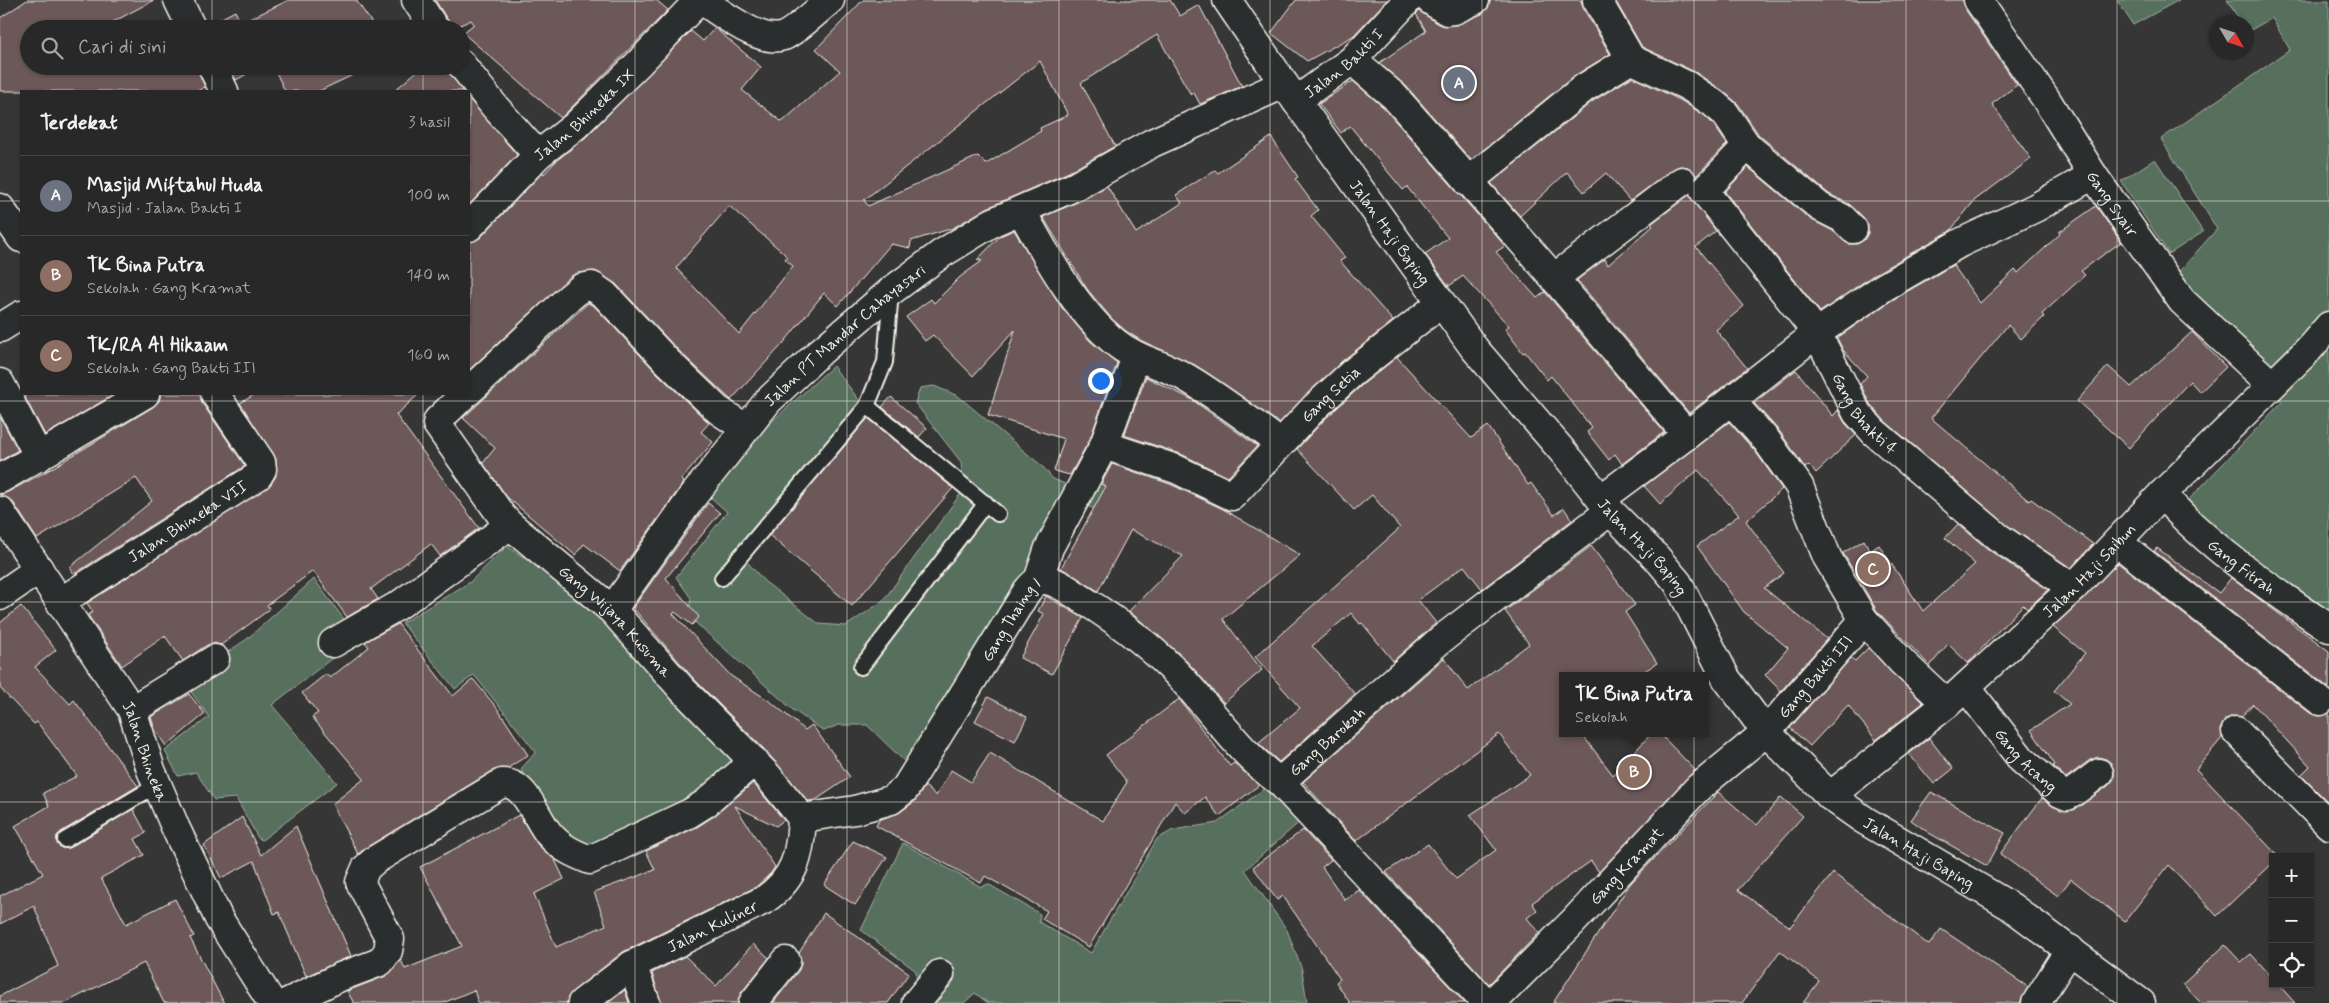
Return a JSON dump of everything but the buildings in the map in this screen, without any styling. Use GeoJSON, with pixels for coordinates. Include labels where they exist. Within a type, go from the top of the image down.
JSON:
{"type":"FeatureCollection","features":[{"type":"Feature","properties":{"kind":"street"},"geometry":{"type":"LineString","coordinates":[[178,0],[188,20]]}},
{"type":"Feature","properties":{"kind":"street"},"geometry":{"type":"LineString","coordinates":[[416,0],[429,20]]}},
{"type":"Feature","properties":{"kind":"street"},"geometry":{"type":"LineString","coordinates":[[700,0],[764,37],[784,36],[830,0]]}},
{"type":"Feature","properties":{"kind":"street","name":"Jalan Bhineka IX"},"geometry":{"type":"LineString","coordinates":[[470,226],[538,155],[575,126],[700,0]]}},
{"type":"Feature","properties":{"kind":"street","name":"Jalan Haji Baping"},"geometry":{"type":"LineString","coordinates":[[1227,0],[1290,92],[1474,348],[1570,460],[1605,505],[1658,558],[1678,583],[1718,665],[1734,691],[1766,732],[1830,796],[1890,836],[1988,892],[2070,949],[2141,1003]]}},
{"type":"Feature","properties":{"kind":"street","name":"Jalan Bakti I"},"geometry":{"type":"LineString","coordinates":[[1290,92],[1352,60],[1408,0]]}},
{"type":"Feature","properties":{"kind":"street"},"geometry":{"type":"LineString","coordinates":[[1430,0],[1446,11],[1451,11],[1475,0]]}},
{"type":"Feature","properties":{"kind":"street"},"geometry":{"type":"LineString","coordinates":[[1597,0],[1631,60],[1679,81],[1713,103],[1725,113],[1747,146],[1820,207],[1842,218],[1853,229]]}},
{"type":"Feature","properties":{"kind":"street","name":"Gang Syair"},"geometry":{"type":"LineString","coordinates":[[1978,0],[2046,99],[2092,175],[2182,301],[2272,385]]}},
{"type":"Feature","properties":{"kind":"street"},"geometry":{"type":"LineString","coordinates":[[1352,60],[1394,96],[1554,278],[1687,435]]}},
{"type":"Feature","properties":{"kind":"street"},"geometry":{"type":"LineString","coordinates":[[1468,182],[1584,88],[1631,60]]}},
{"type":"Feature","properties":{"kind":"street"},"geometry":{"type":"LineString","coordinates":[[216,75],[224,90]]}},
{"type":"Feature","properties":{"kind":"street"},"geometry":{"type":"LineString","coordinates":[[470,75],[495,107],[538,155]]}},
{"type":"Feature","properties":{"kind":"street","name":"Jalan PT Mandar Cahayasari"},"geometry":{"type":"LineString","coordinates":[[612,610],[693,496],[768,401],[820,352],[891,292],[941,254],[993,222],[1076,186],[1124,157],[1152,143],[1290,92]]}},
{"type":"Feature","properties":{"kind":"street"},"geometry":{"type":"LineString","coordinates":[[1554,278],[1693,186],[1747,146]]}},
{"type":"Feature","properties":{"kind":"street","name":"Gang Barokah"},"geometry":{"type":"LineString","coordinates":[[1486,1003],[1280,782],[1439,641],[1687,435],[1818,332],[1884,288],[1960,243],[2035,208],[2092,175]]}},
{"type":"Feature","properties":{"kind":"street","name":"Gang Bhakti 4"},"geometry":{"type":"LineString","coordinates":[[1693,186],[1818,332],[1857,413],[1874,432],[1998,537],[2073,588]]}},
{"type":"Feature","properties":{"kind":"street"},"geometry":{"type":"LineString","coordinates":[[0,208],[20,237]]}},
{"type":"Feature","properties":{"kind":"street"},"geometry":{"type":"LineString","coordinates":[[1021,210],[1050,263],[1096,325],[1136,357],[1186,378],[1280,443]]}},
{"type":"Feature","properties":{"kind":"street"},"geometry":{"type":"LineString","coordinates":[[470,390],[570,297],[581,288],[592,286],[605,295],[666,360],[718,410],[745,428]]}},
{"type":"Feature","properties":{"kind":"street","name":"Gang Setia"},"geometry":{"type":"LineString","coordinates":[[1104,445],[1176,469],[1232,496],[1280,443],[1352,373],[1441,303]]}},
{"type":"Feature","properties":{"kind":"street"},"geometry":{"type":"LineString","coordinates":[[0,328],[20,316]]}},
{"type":"Feature","properties":{"kind":"street","name":"Jalan Haji Saibun"},"geometry":{"type":"LineString","coordinates":[[1830,796],[1956,696],[2073,588],[2162,494],[2309,350],[2329,326]]}},
{"type":"Feature","properties":{"kind":"street"},"geometry":{"type":"LineString","coordinates":[[1038,581],[1049,548],[1104,445],[1136,357]]}},
{"type":"Feature","properties":{"kind":"street"},"geometry":{"type":"LineString","coordinates":[[0,383],[39,457]]}},
{"type":"Feature","properties":{"kind":"street"},"geometry":{"type":"LineString","coordinates":[[0,479],[143,395]]}},
{"type":"Feature","properties":{"kind":"street","name":"Jalan Bhineka VII"},"geometry":{"type":"LineString","coordinates":[[60,602],[258,476],[262,469],[262,462],[217,395]]}},
{"type":"Feature","properties":{"kind":"street","name":"Gang Wijaya Kusuma"},"geometry":{"type":"LineString","coordinates":[[464,395],[438,420],[437,424],[510,525],[612,610],[682,689],[754,762],[802,818]]}},
{"type":"Feature","properties":{"kind":"street","name":"Gang Acang"},"geometry":{"type":"LineString","coordinates":[[1731,401],[1767,441],[1799,486],[1827,557],[1864,620],[1902,662],[1956,696],[2022,760],[2060,793],[2066,796],[2071,794],[2099,773]]}},
{"type":"Feature","properties":{"kind":"street","name":"Gang Fitrah"},"geometry":{"type":"LineString","coordinates":[[2162,494],[2227,555],[2329,628]]}},
{"type":"Feature","properties":{"kind":"street","name":"Jalan Bhineka"},"geometry":{"type":"LineString","coordinates":[[0,511],[132,710],[158,785],[176,829],[219,919],[272,1003]]}},
{"type":"Feature","properties":{"kind":"street"},"geometry":{"type":"LineString","coordinates":[[333,643],[399,605],[510,525]]}},
{"type":"Feature","properties":{"kind":"street"},"geometry":{"type":"LineString","coordinates":[[2117,542],[2320,701]]}},
{"type":"Feature","properties":{"kind":"street"},"geometry":{"type":"LineString","coordinates":[[0,596],[39,569]]}},
{"type":"Feature","properties":{"kind":"street","name":"Gang Thaing I"},"geometry":{"type":"LineString","coordinates":[[802,818],[855,810],[891,800],[905,789],[1027,591],[1038,581],[1046,580],[1057,583],[1139,638],[1182,679],[1237,742],[1268,773],[1280,782]]}},
{"type":"Feature","properties":{"kind":"street","name":"Gang Bakti III"},"geometry":{"type":"LineString","coordinates":[[1766,732],[1864,620]]}},
{"type":"Feature","properties":{"kind":"street"},"geometry":{"type":"LineString","coordinates":[[132,710],[214,659]]}},
{"type":"Feature","properties":{"kind":"street"},"geometry":{"type":"LineString","coordinates":[[2236,731],[2329,825]]}},
{"type":"Feature","properties":{"kind":"street","name":"Gang Kramat"},"geometry":{"type":"LineString","coordinates":[[1492,1003],[1578,916],[1698,788],[1766,732]]}},
{"type":"Feature","properties":{"kind":"street"},"geometry":{"type":"LineString","coordinates":[[286,1003],[340,977],[380,962],[388,951],[390,938],[360,882],[366,868],[375,860],[502,783],[509,783],[517,788],[529,801],[549,835],[562,847],[590,860],[690,813],[706,803],[754,762]]}},
{"type":"Feature","properties":{"kind":"street","name":"Jalan Kuliner"},"geometry":{"type":"LineString","coordinates":[[582,1003],[632,965],[764,900],[780,890],[795,864],[801,838],[802,818]]}},
{"type":"Feature","properties":{"kind":"street"},"geometry":{"type":"LineString","coordinates":[[2036,1003],[2070,949]]}},
{"type":"Feature","properties":{"kind":"street"},"geometry":{"type":"LineString","coordinates":[[753,1003],[786,961]]}},
{"type":"Feature","properties":{"kind":"street"},"geometry":{"type":"LineString","coordinates":[[632,965],[646,1003]]}},
{"type":"Feature","properties":{"kind":"street"},"geometry":{"type":"LineString","coordinates":[[916,1003],[940,974]]}},
{"type":"Feature","properties":{"kind":"lane"},"geometry":{"type":"LineString","coordinates":[[722,578],[867,406],[885,362],[891,292]]}},
{"type":"Feature","properties":{"kind":"lane"},"geometry":{"type":"LineString","coordinates":[[867,406],[936,465],[998,514]]}},
{"type":"Feature","properties":{"kind":"lane"},"geometry":{"type":"LineString","coordinates":[[861,667],[986,503]]}},
{"type":"Feature","properties":{"kind":"lane"},"geometry":{"type":"LineString","coordinates":[[65,840],[158,785]]}},
{"type":"Feature","properties":{"kind":"green space"},"geometry":{"type":"Polygon","coordinates":[[[2117,0],[2179,0],[2133,25],[2117,0]]]}},
{"type":"Feature","properties":{"kind":"green space"},"geometry":{"type":"Polygon","coordinates":[[[2227,0],[2329,0],[2329,625],[2179,510],[2282,402],[2176,275],[2217,229],[2161,139],[2290,50],[2272,18],[2254,28],[2254,15],[2237,15],[2227,0]]]}},
{"type":"Feature","properties":{"kind":"green space"},"geometry":{"type":"Polygon","coordinates":[[[2155,159],[2203,232],[2169,254],[2121,181],[2155,159]]]}},
{"type":"Feature","properties":{"kind":"green space"},"geometry":{"type":"Polygon","coordinates":[[[833,366],[863,405],[752,531],[741,555],[764,581],[819,624],[846,626],[883,601],[964,489],[961,462],[915,403],[920,388],[934,386],[958,396],[1042,466],[1053,479],[1082,491],[1109,453],[1130,460],[1107,513],[1081,504],[906,763],[867,725],[838,725],[824,731],[793,710],[688,616],[691,598],[676,577],[727,512],[688,477],[716,447],[734,456],[833,366]]]}},
{"type":"Feature","properties":{"kind":"green space"},"geometry":{"type":"Polygon","coordinates":[[[507,546],[608,614],[747,763],[694,808],[596,853],[559,838],[521,769],[536,752],[474,675],[455,689],[402,623],[470,582],[507,546]]]}},
{"type":"Feature","properties":{"kind":"green space"},"geometry":{"type":"Polygon","coordinates":[[[314,579],[358,638],[272,705],[337,783],[262,840],[258,838],[236,798],[214,800],[196,772],[178,776],[165,751],[209,717],[184,682],[247,639],[314,579]]]}},
{"type":"Feature","properties":{"kind":"green space"},"geometry":{"type":"Polygon","coordinates":[[[1275,781],[1304,818],[1245,870],[1287,930],[1302,970],[1307,1003],[988,1003],[975,993],[964,1003],[917,1003],[916,971],[861,930],[903,843],[981,887],[988,884],[1040,914],[1039,922],[1091,953],[1157,839],[1173,830],[1217,823],[1275,781]]]}},
{"type":"Feature","properties":{"kind":"place","name":"Masjid Miftahul Huda"},"geometry":{"type":"Point","coordinates":[1459,83]}},
{"type":"Feature","properties":{"kind":"place","name":"TK/RA Al Hikaam"},"geometry":{"type":"Point","coordinates":[1873,569]}},
{"type":"Feature","properties":{"kind":"place","name":"TK Bina Putra"},"geometry":{"type":"Point","coordinates":[1634,772]}}]}
